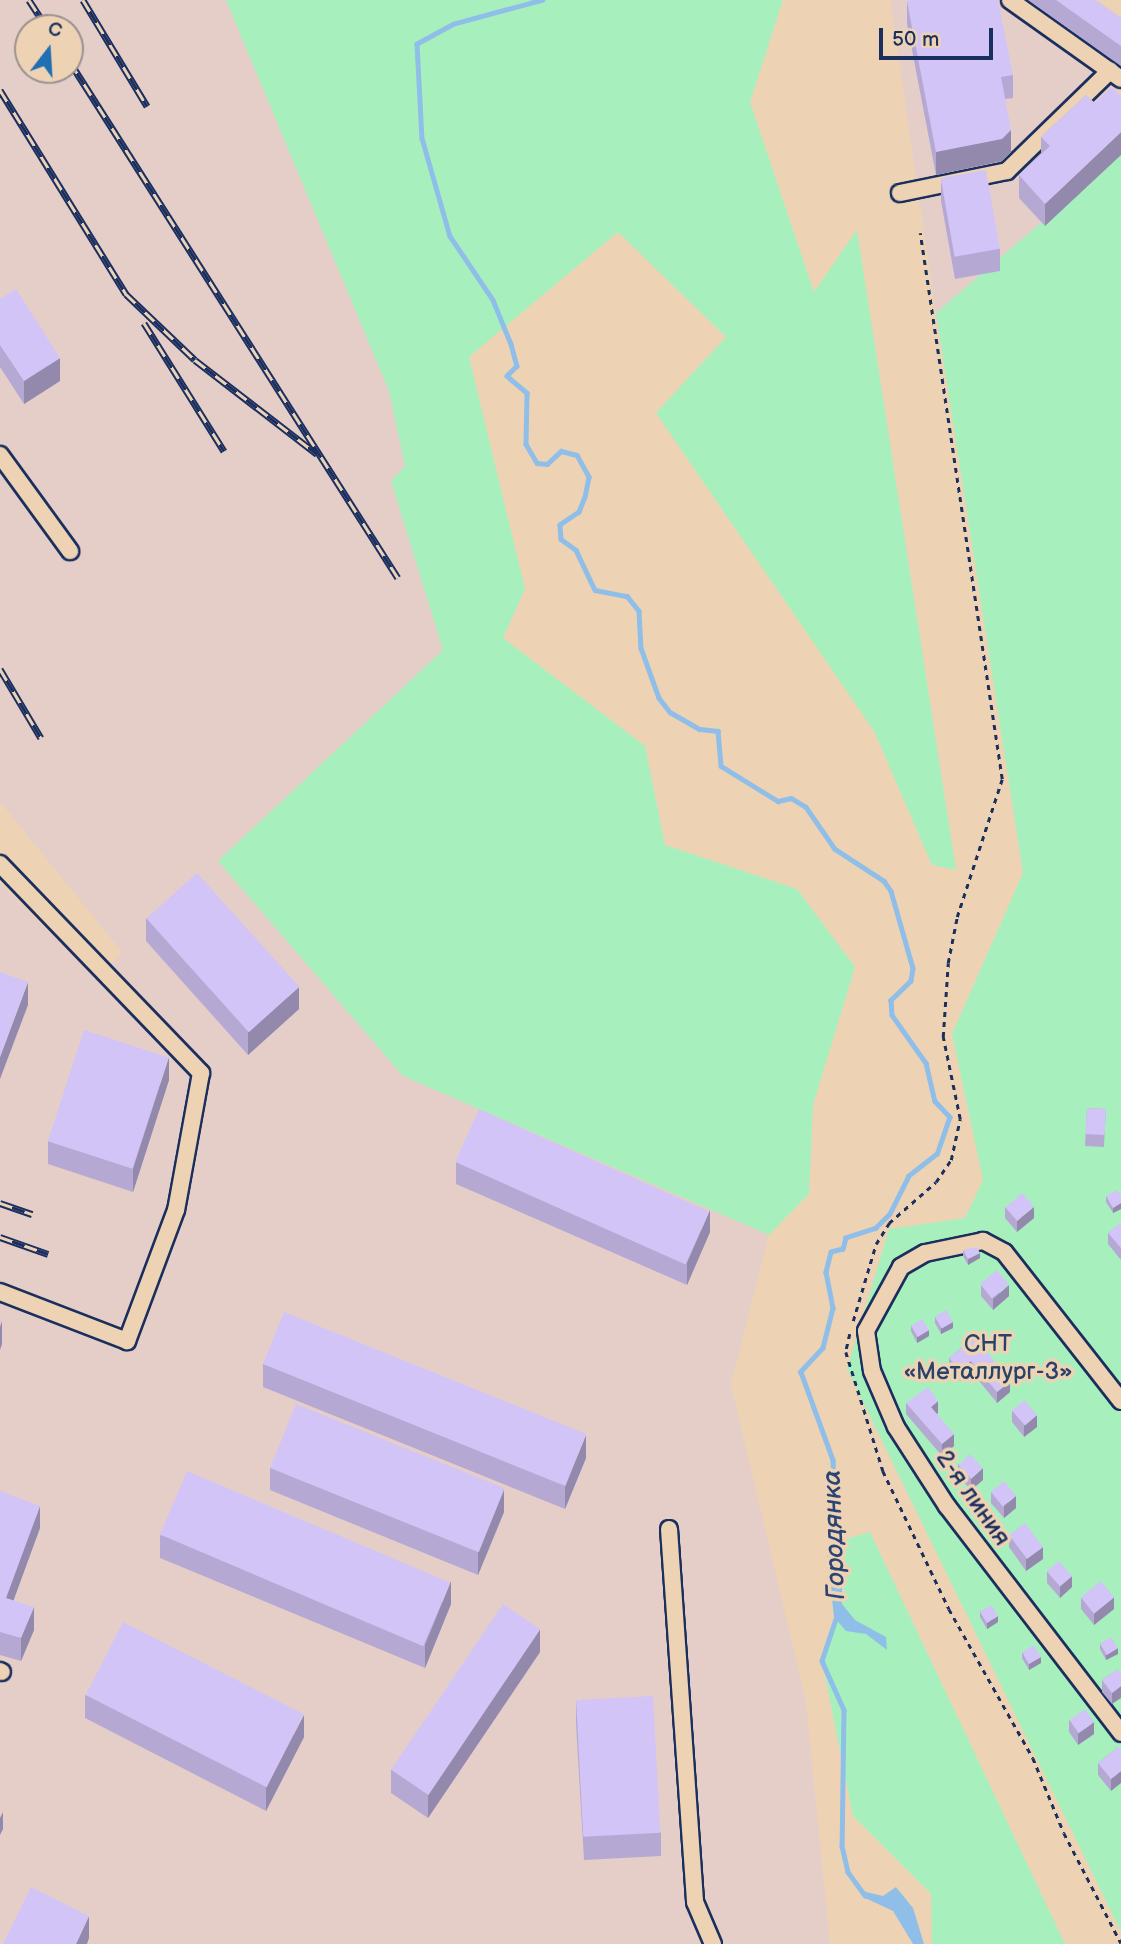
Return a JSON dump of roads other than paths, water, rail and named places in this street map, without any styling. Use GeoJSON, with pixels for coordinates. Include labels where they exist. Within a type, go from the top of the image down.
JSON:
{"type":"FeatureCollection","features":[{"type":"Feature","properties":{"kind":"lane"},"geometry":{"type":"LineString","coordinates":[[900,193],[1007,171],[1115,75],[1010,0]]}},
{"type":"Feature","properties":{"kind":"lane"},"geometry":{"type":"LineString","coordinates":[[0,454],[70,551]]}},
{"type":"Feature","properties":{"kind":"lane"},"geometry":{"type":"LineString","coordinates":[[0,864],[201,1073],[176,1210],[127,1341],[0,1292]]}},
{"type":"Feature","properties":{"kind":"lane","name":"2-я линия"},"geometry":{"type":"LineString","coordinates":[[1121,1401],[1004,1252],[983,1241],[925,1252],[901,1267],[866,1331],[872,1371],[897,1427],[947,1506],[1121,1733]]}},
{"type":"Feature","properties":{"kind":"lane"},"geometry":{"type":"LineString","coordinates":[[669,1529],[695,1902],[713,1944]]}},
{"type":"Feature","properties":{"kind":"water"},"geometry":{"type":"Polygon","coordinates":[[[836,1503],[840,1513],[834,1553],[842,1565],[842,1604],[855,1620],[886,1637],[887,1650],[866,1634],[846,1631],[834,1617],[827,1553],[836,1503]]]}},
{"type":"Feature","properties":{"kind":"water"},"geometry":{"type":"Polygon","coordinates":[[[896,1887],[913,1908],[924,1944],[913,1944],[893,1911],[863,1897],[862,1891],[883,1896],[896,1887]]]}},
{"type":"Feature","properties":{"kind":"waterway","name":"Городянка"},"geometry":{"type":"LineString","coordinates":[[543,0],[454,24],[417,44],[422,138],[450,236],[493,300],[511,344],[517,366],[507,376],[527,393],[526,444],[537,463],[547,464],[561,451],[577,455],[589,477],[579,512],[560,525],[561,539],[576,550],[595,590],[627,596],[639,611],[641,648],[659,698],[670,712],[700,729],[718,731],[721,766],[778,801],[791,798],[806,807],[835,849],[884,881],[891,891],[913,968],[911,981],[891,1000],[892,1015],[926,1063],[935,1101],[950,1117],[937,1154],[909,1176],[890,1214],[876,1228],[846,1238],[843,1249],[831,1252],[826,1272],[833,1308],[823,1348],[801,1372],[833,1460],[835,1507]]}},
{"type":"Feature","properties":{"kind":"waterway","name":"Городянка"},"geometry":{"type":"LineString","coordinates":[[837,1616],[822,1661],[844,1710],[842,1846],[848,1872],[865,1895]]}},
{"type":"Feature","properties":{"kind":"railway"},"geometry":{"type":"LineString","coordinates":[[29,0],[38,14]]}},
{"type":"Feature","properties":{"kind":"railway"},"geometry":{"type":"LineString","coordinates":[[83,0],[147,106]]}},
{"type":"Feature","properties":{"kind":"railway"},"geometry":{"type":"LineString","coordinates":[[84,84],[398,578]]}},
{"type":"Feature","properties":{"kind":"railway"},"geometry":{"type":"LineString","coordinates":[[0,90],[126,294],[195,360],[317,454]]}},
{"type":"Feature","properties":{"kind":"railway"},"geometry":{"type":"LineString","coordinates":[[144,323],[224,451]]}},
{"type":"Feature","properties":{"kind":"railway"},"geometry":{"type":"LineString","coordinates":[[0,669],[41,738]]}},
{"type":"Feature","properties":{"kind":"railway"},"geometry":{"type":"LineString","coordinates":[[0,1203],[32,1214]]}},
{"type":"Feature","properties":{"kind":"railway"},"geometry":{"type":"LineString","coordinates":[[0,1237],[48,1254]]}},
{"type":"Feature","properties":{"kind":"park label","name":"СНТ «Металлург-3»"},"geometry":{"type":"Point","coordinates":[988,1358]}}]}
